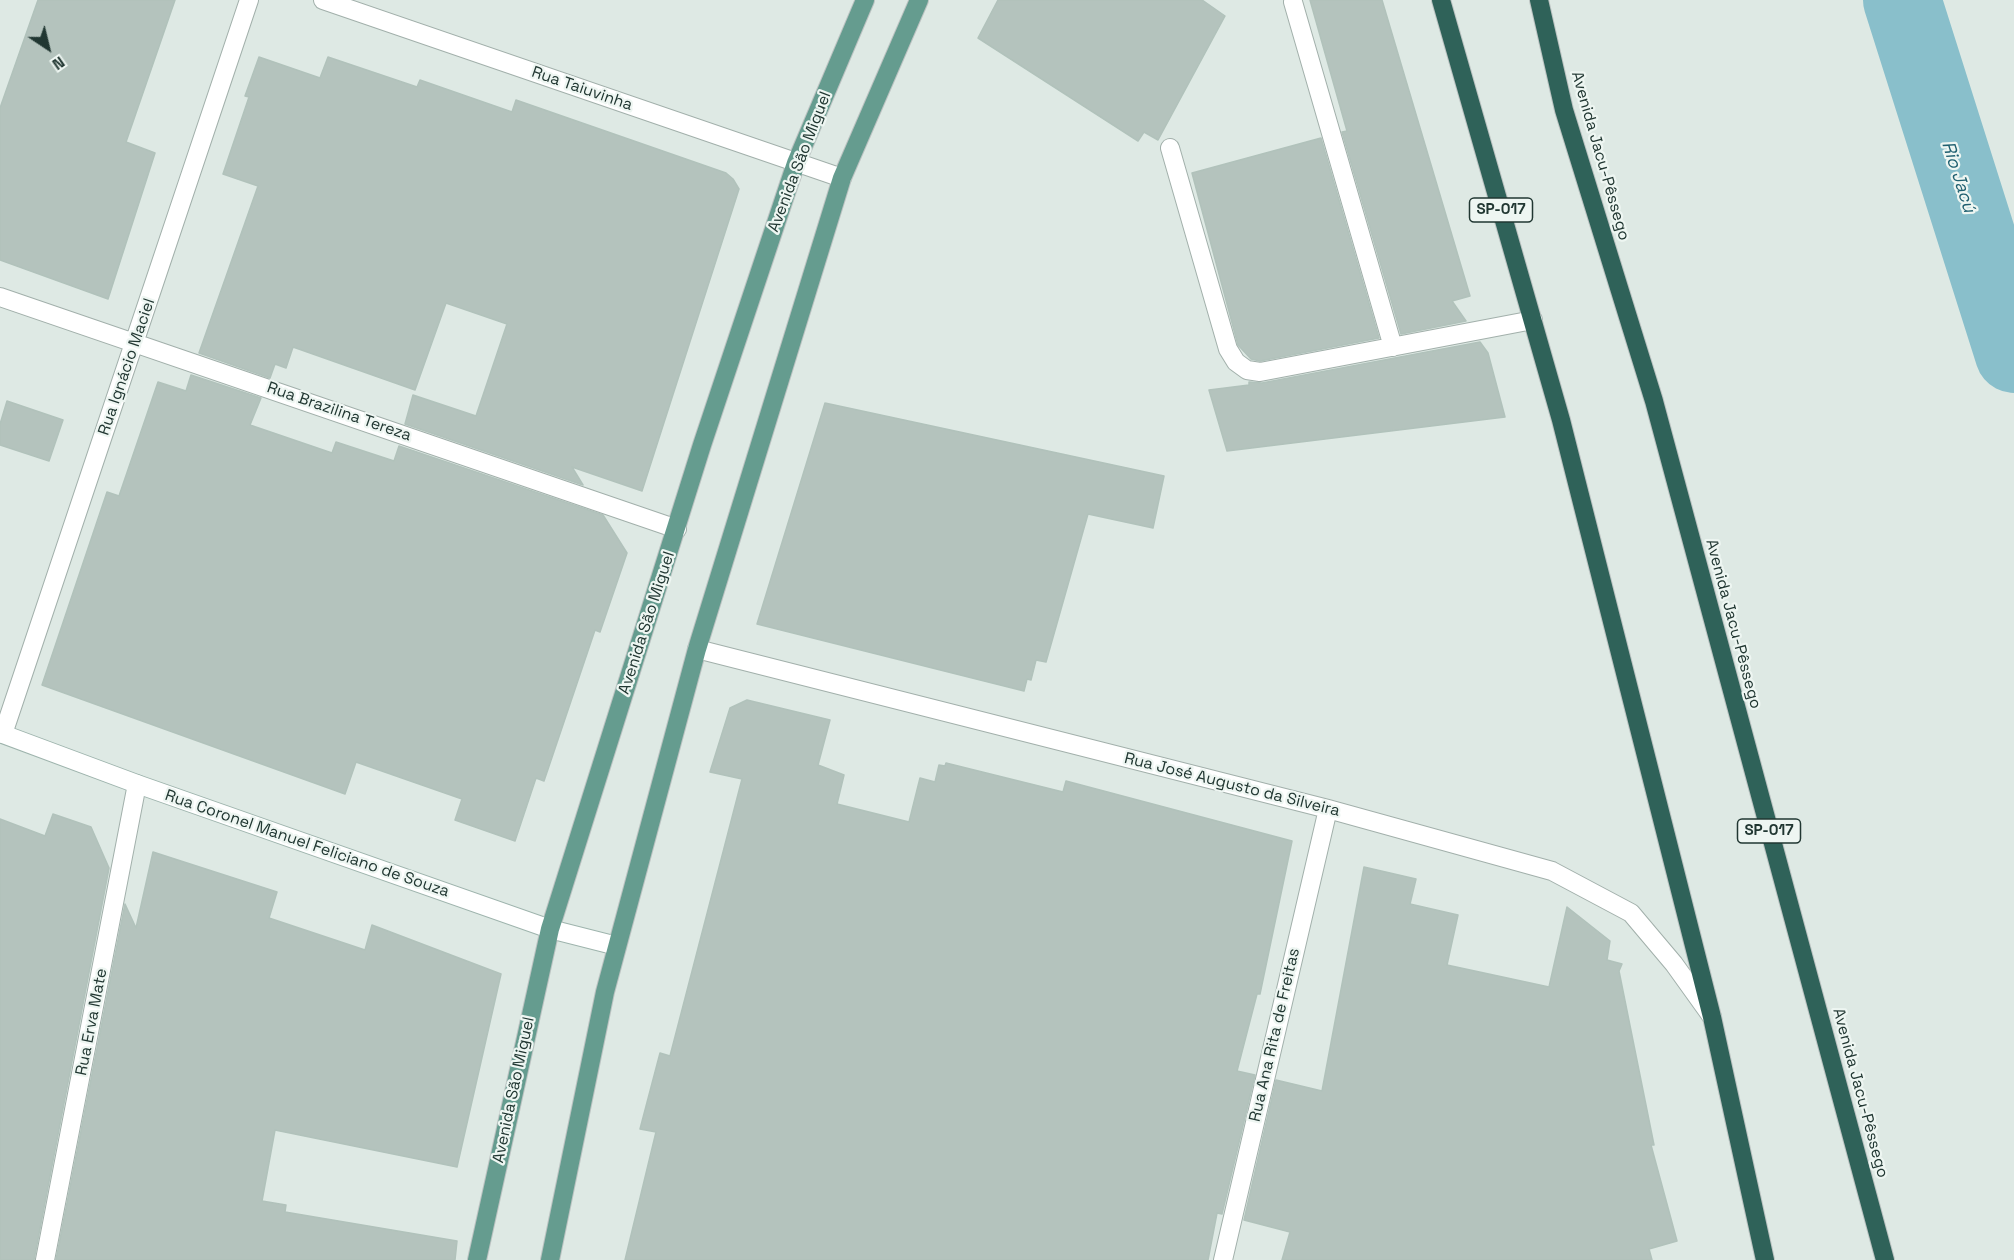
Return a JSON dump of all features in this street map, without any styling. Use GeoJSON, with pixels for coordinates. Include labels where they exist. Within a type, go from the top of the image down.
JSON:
{"type":"FeatureCollection","features":[{"type":"Feature","properties":{"kind":"highway","name":"SP-017"},"geometry":{"type":"LineString","coordinates":[[1442,0],[1561,420],[1712,1017],[1765,1260]]}},
{"type":"Feature","properties":{"kind":"highway","name":"Avenida Jacu-Pêssego"},"geometry":{"type":"LineString","coordinates":[[1539,0],[1564,110],[1654,401],[1885,1260]]}},
{"type":"Feature","properties":{"kind":"main road","name":"Avenida São Miguel"},"geometry":{"type":"LineString","coordinates":[[477,1260],[550,929],[796,163],[865,0]]}},
{"type":"Feature","properties":{"kind":"main road"},"geometry":{"type":"LineString","coordinates":[[550,1260],[617,946],[697,649],[842,177],[919,0]]}},
{"type":"Feature","properties":{"kind":"street","name":"Rua Ignácio Maciel"},"geometry":{"type":"LineString","coordinates":[[1,733],[136,342],[249,0]]}},
{"type":"Feature","properties":{"kind":"street","name":"Rua Taiuvinha"},"geometry":{"type":"LineString","coordinates":[[323,0],[842,177]]}},
{"type":"Feature","properties":{"kind":"street"},"geometry":{"type":"LineString","coordinates":[[1293,2],[1393,347]]}},
{"type":"Feature","properties":{"kind":"street"},"geometry":{"type":"LineString","coordinates":[[1170,148],[1228,349],[1236,362],[1247,370],[1260,372],[1533,320]]}},
{"type":"Feature","properties":{"kind":"street","name":"Rua Brazilina Tereza"},"geometry":{"type":"LineString","coordinates":[[0,297],[677,529]]}},
{"type":"Feature","properties":{"kind":"street","name":"Rua José Augusto da Silveira"},"geometry":{"type":"LineString","coordinates":[[697,649],[1328,809],[1551,871],[1630,913],[1674,964],[1712,1017]]}},
{"type":"Feature","properties":{"kind":"street","name":"Rua Coronel Manuel Feliciano de Souza"},"geometry":{"type":"LineString","coordinates":[[1,733],[137,784],[550,929],[617,946]]}},
{"type":"Feature","properties":{"kind":"street","name":"Rua Erva Mate"},"geometry":{"type":"LineString","coordinates":[[45,1260],[137,784]]}},
{"type":"Feature","properties":{"kind":"street","name":"Rua Ana Rita de Freitas"},"geometry":{"type":"LineString","coordinates":[[1223,1260],[1328,809]]}},
{"type":"Feature","properties":{"kind":"building"},"geometry":{"type":"Polygon","coordinates":[[[38,0],[175,0],[126,142],[155,153],[108,299],[0,260],[0,108],[38,0]]]}},
{"type":"Feature","properties":{"kind":"building"},"geometry":{"type":"Polygon","coordinates":[[[998,0],[1202,0],[1225,16],[1158,140],[1144,132],[1138,141],[978,38],[998,0]]]}},
{"type":"Feature","properties":{"kind":"building"},"geometry":{"type":"Polygon","coordinates":[[[1310,0],[1382,0],[1470,296],[1452,301],[1466,321],[1401,334],[1342,132],[1347,131],[1310,0]]]}},
{"type":"Feature","properties":{"kind":"building"},"geometry":{"type":"Polygon","coordinates":[[[259,57],[320,78],[328,57],[417,87],[420,80],[512,112],[516,100],[726,173],[733,179],[739,189],[642,491],[572,467],[583,485],[405,424],[413,395],[476,416],[507,324],[446,303],[415,390],[293,347],[286,368],[275,364],[270,378],[199,353],[258,186],[223,174],[249,97],[245,96],[259,57]]]}},
{"type":"Feature","properties":{"kind":"building"},"geometry":{"type":"Polygon","coordinates":[[[1321,138],[1379,338],[1260,361],[1251,359],[1238,345],[1192,173],[1321,138]]]}},
{"type":"Feature","properties":{"kind":"building"},"geometry":{"type":"Polygon","coordinates":[[[1480,342],[1488,353],[1505,417],[1227,451],[1209,390],[1249,385],[1249,382],[1262,383],[1480,342]]]}},
{"type":"Feature","properties":{"kind":"building"},"geometry":{"type":"Polygon","coordinates":[[[191,375],[261,398],[250,425],[332,453],[336,442],[394,461],[399,446],[603,515],[627,553],[600,632],[595,630],[544,781],[536,778],[515,841],[455,820],[462,799],[356,762],[345,794],[42,685],[107,492],[119,496],[158,382],[186,391],[191,375]]]}},
{"type":"Feature","properties":{"kind":"building"},"geometry":{"type":"Polygon","coordinates":[[[7,401],[63,420],[49,461],[0,445],[0,424],[7,401]]]}},
{"type":"Feature","properties":{"kind":"building"},"geometry":{"type":"Polygon","coordinates":[[[825,403],[1164,476],[1153,528],[1088,514],[1046,662],[1036,660],[1031,680],[1027,679],[1024,691],[757,624],[825,403]]]}},
{"type":"Feature","properties":{"kind":"building"},"geometry":{"type":"Polygon","coordinates":[[[747,700],[830,720],[818,765],[844,775],[837,804],[909,822],[920,778],[935,782],[939,765],[945,766],[946,763],[1063,792],[1066,781],[1292,841],[1260,994],[1257,994],[1237,1071],[1255,1075],[1222,1214],[1217,1213],[1208,1260],[625,1260],[656,1132],[640,1129],[660,1053],[670,1056],[742,779],[710,772],[730,708],[747,700]]]}},
{"type":"Feature","properties":{"kind":"building"},"geometry":{"type":"Polygon","coordinates":[[[53,814],[91,827],[109,868],[34,1260],[0,1260],[0,819],[45,836],[53,814]]]}},
{"type":"Feature","properties":{"kind":"building"},"geometry":{"type":"Polygon","coordinates":[[[153,852],[277,892],[269,918],[365,950],[372,925],[501,974],[457,1167],[275,1130],[262,1201],[286,1205],[285,1212],[457,1241],[455,1260],[56,1260],[125,904],[136,928],[153,852]]]}},
{"type":"Feature","properties":{"kind":"building"},"geometry":{"type":"Polygon","coordinates":[[[1364,867],[1416,879],[1410,904],[1458,915],[1447,965],[1549,987],[1567,907],[1610,941],[1607,960],[1622,964],[1619,971],[1654,1145],[1651,1145],[1677,1241],[1649,1249],[1652,1260],[1282,1260],[1290,1232],[1244,1220],[1276,1080],[1322,1091],[1364,867]]]}},
{"type":"Feature","properties":{"kind":"waterway","name":"Rio Jacú"},"geometry":{"type":"LineString","coordinates":[[1902,0],[2014,354]]}}]}
